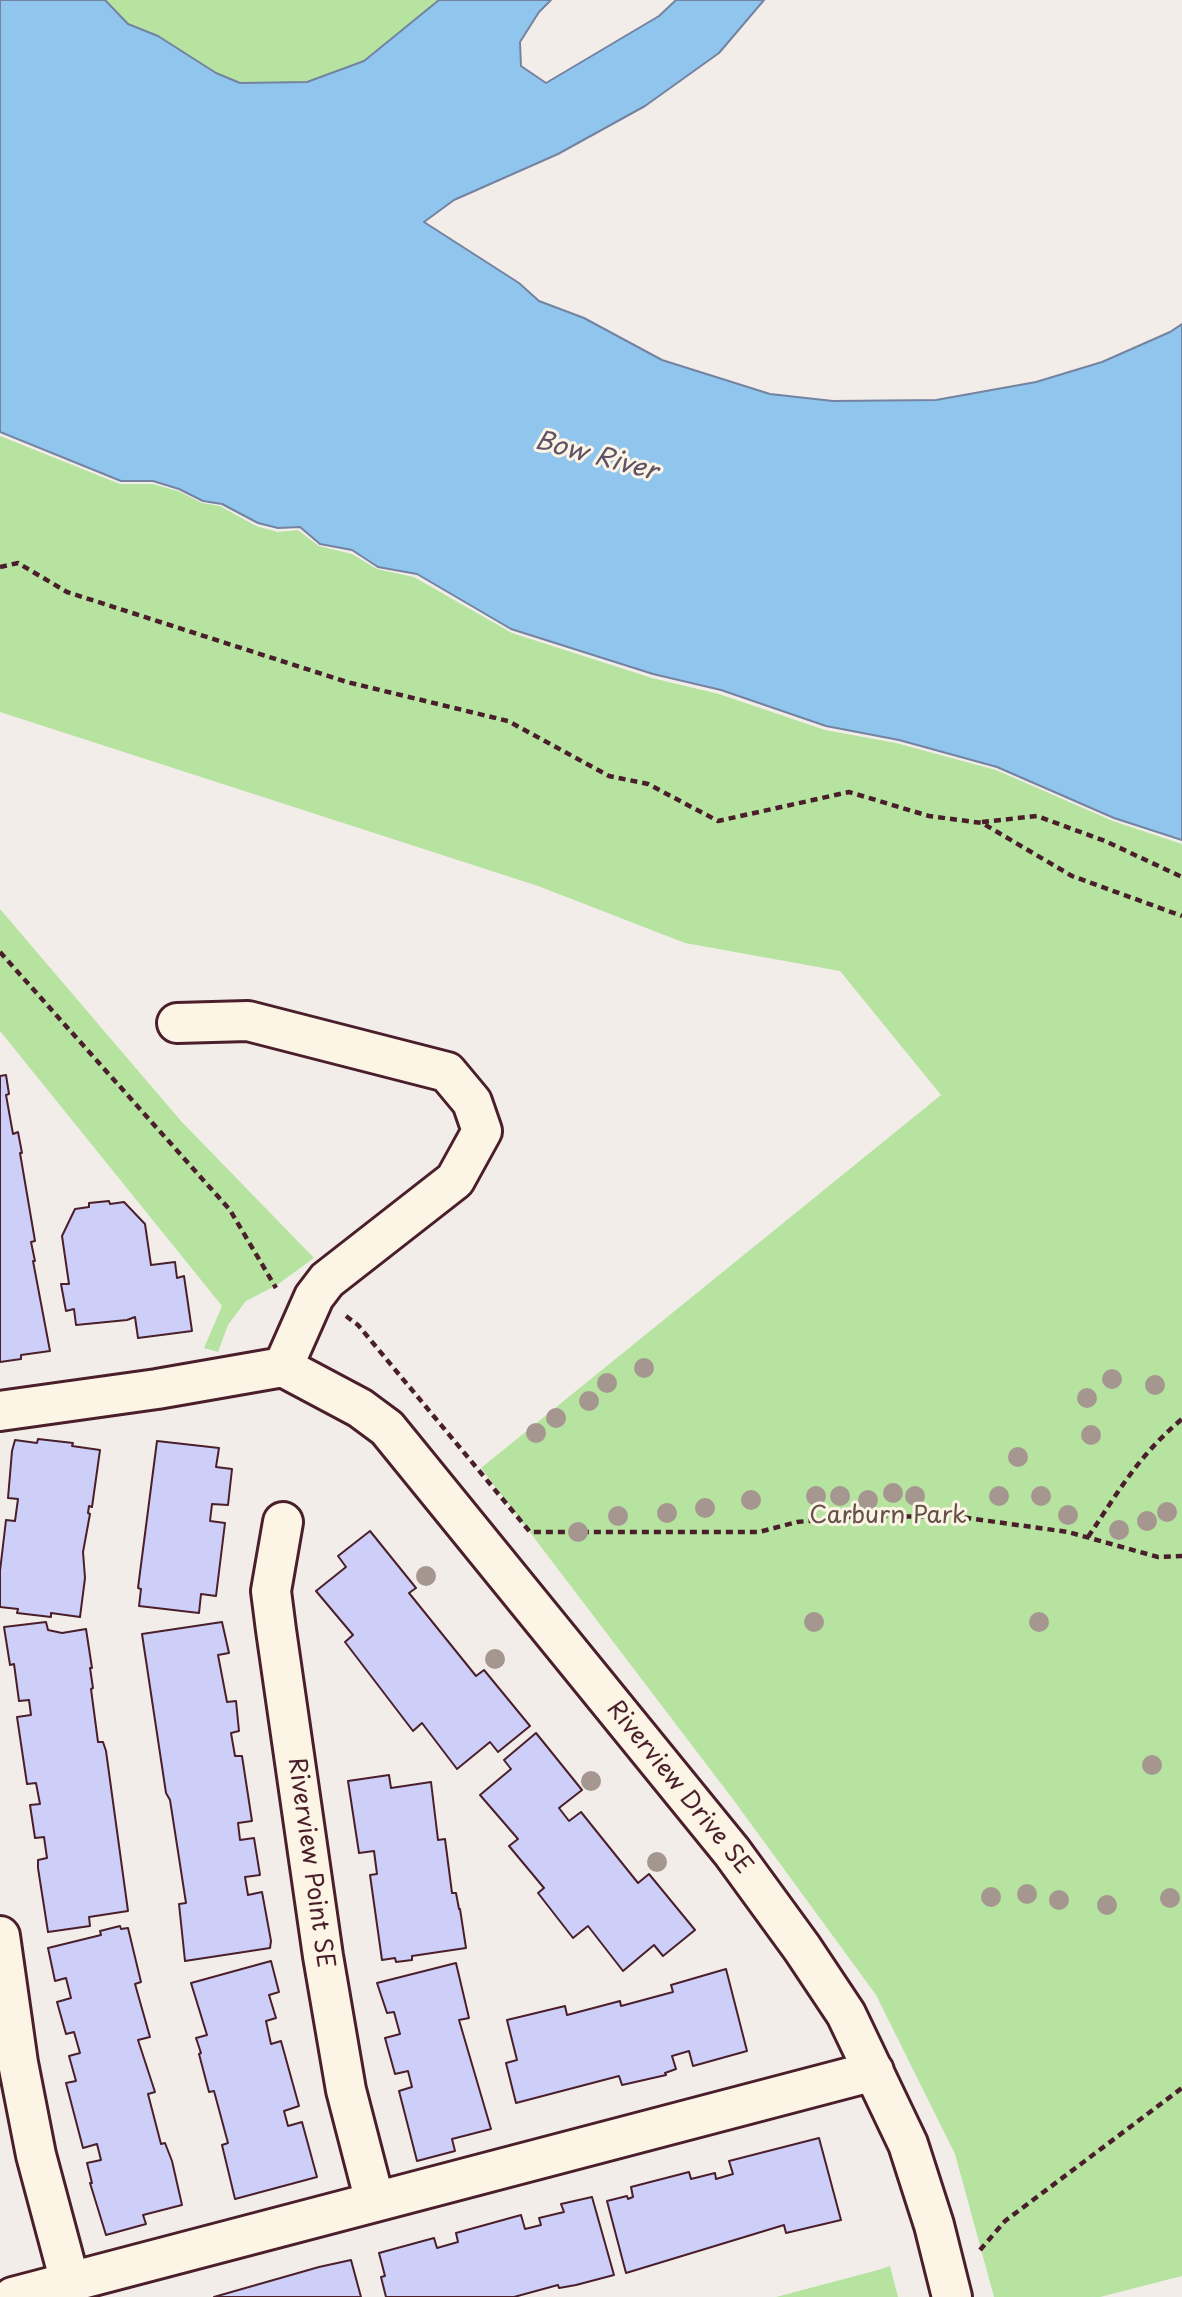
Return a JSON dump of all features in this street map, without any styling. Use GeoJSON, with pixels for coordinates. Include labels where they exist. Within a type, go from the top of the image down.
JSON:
{"type":"FeatureCollection","features":[{"type":"Feature","properties":{"kind":"street"},"geometry":{"type":"LineString","coordinates":[[0,1411],[157,1389],[283,1367],[314,1297],[327,1280],[455,1181],[482,1131],[472,1102],[447,1072],[248,1021],[177,1023]]}},
{"type":"Feature","properties":{"kind":"street","name":"Riverview Drive SE"},"geometry":{"type":"LineString","coordinates":[[283,1367],[360,1408],[387,1428],[732,1852],[802,1948],[846,2014],[908,2144],[934,2225],[951,2291]]}},
{"type":"Feature","properties":{"kind":"street","name":"Riverview Point SE"},"geometry":{"type":"LineString","coordinates":[[283,1522],[271,1591],[276,1630],[339,2050],[346,2090],[375,2202]]}},
{"type":"Feature","properties":{"kind":"street"},"geometry":{"type":"LineString","coordinates":[[0,1936],[18,2063],[36,2155],[70,2283]]}},
{"type":"Feature","properties":{"kind":"street"},"geometry":{"type":"LineString","coordinates":[[13,2297],[874,2071]]}},
{"type":"Feature","properties":{"kind":"path"},"geometry":{"type":"LineString","coordinates":[[0,567],[18,563],[67,592],[347,682],[508,721],[609,776],[648,784],[718,821],[849,792],[929,816],[982,822],[1037,816],[1105,841],[1182,877]]}},
{"type":"Feature","properties":{"kind":"path"},"geometry":{"type":"LineString","coordinates":[[982,822],[1072,876],[1182,916]]}},
{"type":"Feature","properties":{"kind":"path"},"geometry":{"type":"LineString","coordinates":[[0,952],[230,1210],[279,1293]]}},
{"type":"Feature","properties":{"kind":"path"},"geometry":{"type":"LineString","coordinates":[[358,1325],[530,1532],[759,1532],[797,1522],[860,1516],[960,1517],[1068,1532],[1158,1558],[1182,1556]]}},
{"type":"Feature","properties":{"kind":"path"},"geometry":{"type":"LineString","coordinates":[[1088,1537],[1125,1479],[1156,1440],[1182,1419]]}},
{"type":"Feature","properties":{"kind":"path"},"geometry":{"type":"LineString","coordinates":[[951,2291],[1005,2221],[1182,2088]]}},
{"type":"Feature","properties":{"kind":"green space"},"geometry":{"type":"Polygon","coordinates":[[[105,0],[439,0],[364,61],[307,82],[240,83],[216,73],[158,36],[128,24],[105,0]]]}},
{"type":"Feature","properties":{"kind":"green space","name":"Carburn Park"},"geometry":{"type":"Polygon","coordinates":[[[0,436],[120,484],[153,484],[178,491],[202,503],[220,506],[256,526],[278,532],[298,530],[319,546],[352,554],[377,569],[414,577],[512,633],[652,678],[719,694],[825,730],[896,743],[996,770],[1113,821],[1182,844],[1182,2276],[1100,2297],[994,2297],[955,2154],[876,1995],[735,1802],[481,1468],[941,1095],[840,971],[685,943],[538,886],[0,712],[0,436]]]}},
{"type":"Feature","properties":{"kind":"green space"},"geometry":{"type":"Polygon","coordinates":[[[0,909],[181,1121],[314,1258],[277,1285],[246,1301],[228,1325],[218,1352],[204,1348],[222,1306],[0,1031],[0,909]]]}},
{"type":"Feature","properties":{"kind":"green space"},"geometry":{"type":"Polygon","coordinates":[[[890,2266],[898,2297],[776,2297],[878,2270],[890,2266]]]}},
{"type":"Feature","properties":{"kind":"water","name":"Bow River"},"geometry":{"type":"Polygon","coordinates":[[[0,0],[105,0],[128,24],[158,36],[216,73],[240,83],[307,82],[364,61],[439,0],[551,0],[539,12],[520,42],[521,66],[546,83],[659,16],[676,0],[764,0],[719,53],[645,106],[558,154],[454,200],[424,222],[519,283],[539,301],[584,318],[662,360],[770,394],[833,401],[936,400],[1036,382],[1102,362],[1182,324],[1182,840],[1114,818],[997,767],[899,740],[826,726],[721,690],[653,674],[511,629],[417,574],[378,567],[352,550],[320,544],[300,527],[278,528],[258,523],[222,504],[203,501],[179,489],[153,481],[121,481],[0,432],[0,0]]]}},
{"type":"Feature","properties":{"kind":"building"},"geometry":{"type":"Polygon","coordinates":[[[6,1075],[9,1094],[6,1095],[13,1134],[18,1132],[22,1153],[35,1241],[31,1242],[33,1261],[50,1351],[21,1355],[21,1359],[0,1362],[0,1076],[6,1075]]]}},
{"type":"Feature","properties":{"kind":"building"},"geometry":{"type":"Polygon","coordinates":[[[109,1201],[110,1204],[124,1202],[145,1224],[151,1265],[175,1262],[177,1278],[184,1276],[192,1331],[138,1338],[135,1317],[76,1325],[74,1309],[66,1311],[61,1284],[69,1284],[62,1236],[75,1209],[89,1207],[89,1203],[109,1201]]]}},
{"type":"Feature","properties":{"kind":"building"},"geometry":{"type":"Polygon","coordinates":[[[38,1439],[73,1443],[72,1446],[100,1450],[83,1552],[85,1578],[80,1617],[51,1613],[51,1617],[17,1613],[18,1609],[0,1607],[0,1571],[6,1520],[15,1521],[18,1499],[8,1498],[12,1451],[15,1440],[37,1443],[38,1439]]]}},
{"type":"Feature","properties":{"kind":"building"},"geometry":{"type":"Polygon","coordinates":[[[157,1441],[219,1448],[216,1467],[232,1469],[228,1505],[212,1504],[210,1521],[225,1523],[216,1596],[201,1594],[199,1613],[139,1606],[141,1589],[138,1588],[157,1441]]]}},
{"type":"Feature","properties":{"kind":"building"},"geometry":{"type":"Polygon","coordinates":[[[370,1531],[416,1588],[409,1593],[476,1676],[484,1670],[530,1726],[498,1752],[490,1742],[457,1769],[422,1723],[413,1731],[345,1642],[353,1635],[316,1591],[346,1567],[338,1556],[370,1531]]]}},
{"type":"Feature","properties":{"kind":"building"},"geometry":{"type":"Polygon","coordinates":[[[46,1622],[48,1630],[62,1633],[86,1629],[98,1742],[103,1742],[106,1751],[128,1911],[89,1917],[90,1926],[48,1932],[38,1868],[38,1860],[47,1858],[44,1837],[35,1838],[30,1805],[40,1804],[36,1783],[27,1784],[17,1717],[31,1715],[29,1700],[19,1701],[14,1664],[10,1665],[4,1627],[46,1622]]]}},
{"type":"Feature","properties":{"kind":"building"},"geometry":{"type":"Polygon","coordinates":[[[222,1622],[229,1653],[218,1655],[227,1702],[236,1701],[239,1731],[231,1733],[235,1756],[242,1756],[252,1821],[238,1823],[240,1840],[254,1838],[260,1875],[245,1877],[248,1895],[262,1892],[271,1941],[270,1948],[185,1961],[179,1904],[186,1903],[142,1634],[222,1622]]]}},
{"type":"Feature","properties":{"kind":"building"},"geometry":{"type":"Polygon","coordinates":[[[536,1733],[582,1790],[559,1808],[569,1821],[581,1812],[638,1883],[649,1874],[695,1930],[663,1956],[654,1945],[623,1971],[588,1926],[573,1938],[538,1893],[544,1888],[509,1846],[518,1839],[480,1795],[511,1769],[504,1760],[536,1733]]]}},
{"type":"Feature","properties":{"kind":"building"},"geometry":{"type":"Polygon","coordinates":[[[389,1775],[391,1788],[431,1782],[438,1840],[445,1839],[452,1893],[456,1893],[466,1948],[412,1956],[412,1960],[382,1960],[370,1875],[377,1874],[374,1851],[359,1853],[348,1781],[389,1775]]]}},
{"type":"Feature","properties":{"kind":"building"},"geometry":{"type":"Polygon","coordinates":[[[120,1926],[121,1929],[128,1928],[141,1982],[135,1984],[150,2037],[138,2040],[155,2092],[148,2094],[161,2144],[165,2143],[172,2161],[182,2205],[143,2215],[146,2224],[106,2235],[90,2183],[87,2163],[101,2160],[97,2144],[83,2148],[66,2083],[76,2081],[69,2056],[80,2053],[74,2032],[66,2034],[57,2002],[71,1998],[66,1978],[55,1981],[48,1948],[101,1935],[100,1931],[120,1926]]]}},
{"type":"Feature","properties":{"kind":"building"},"geometry":{"type":"Polygon","coordinates":[[[271,1961],[279,1992],[269,1995],[276,2018],[266,2021],[271,2044],[281,2041],[299,2106],[284,2111],[288,2126],[302,2122],[317,2177],[235,2199],[222,2145],[228,2143],[214,2091],[209,2092],[199,2054],[201,2053],[196,2038],[207,2035],[191,1983],[271,1961]]]}},
{"type":"Feature","properties":{"kind":"building"},"geometry":{"type":"Polygon","coordinates":[[[456,1963],[469,2018],[459,2020],[491,2129],[452,2139],[455,2151],[417,2161],[399,2091],[412,2087],[408,2071],[395,2074],[385,2038],[400,2034],[394,2012],[387,2013],[377,1983],[456,1963]]]}},
{"type":"Feature","properties":{"kind":"building"},"geometry":{"type":"Polygon","coordinates":[[[726,1969],[747,2051],[693,2066],[689,2051],[672,2056],[676,2069],[665,2073],[666,2075],[622,2085],[619,2076],[516,2103],[506,2063],[517,2060],[507,2020],[565,2006],[567,2015],[620,2001],[621,2006],[673,1992],[671,1985],[726,1969]]]}},
{"type":"Feature","properties":{"kind":"building"},"geometry":{"type":"Polygon","coordinates":[[[819,2138],[841,2220],[786,2233],[784,2225],[626,2273],[607,2201],[633,2197],[631,2187],[689,2172],[691,2179],[715,2173],[716,2179],[733,2174],[729,2161],[819,2138]]]}},
{"type":"Feature","properties":{"kind":"building"},"geometry":{"type":"Polygon","coordinates":[[[592,2197],[614,2275],[576,2285],[559,2288],[558,2285],[514,2297],[386,2297],[381,2277],[385,2276],[379,2253],[434,2238],[437,2248],[458,2242],[456,2233],[521,2215],[525,2229],[541,2225],[539,2218],[564,2212],[561,2204],[592,2197]]]}},
{"type":"Feature","properties":{"kind":"building"},"geometry":{"type":"Polygon","coordinates":[[[351,2260],[361,2297],[214,2297],[319,2267],[351,2260]]]}}]}
